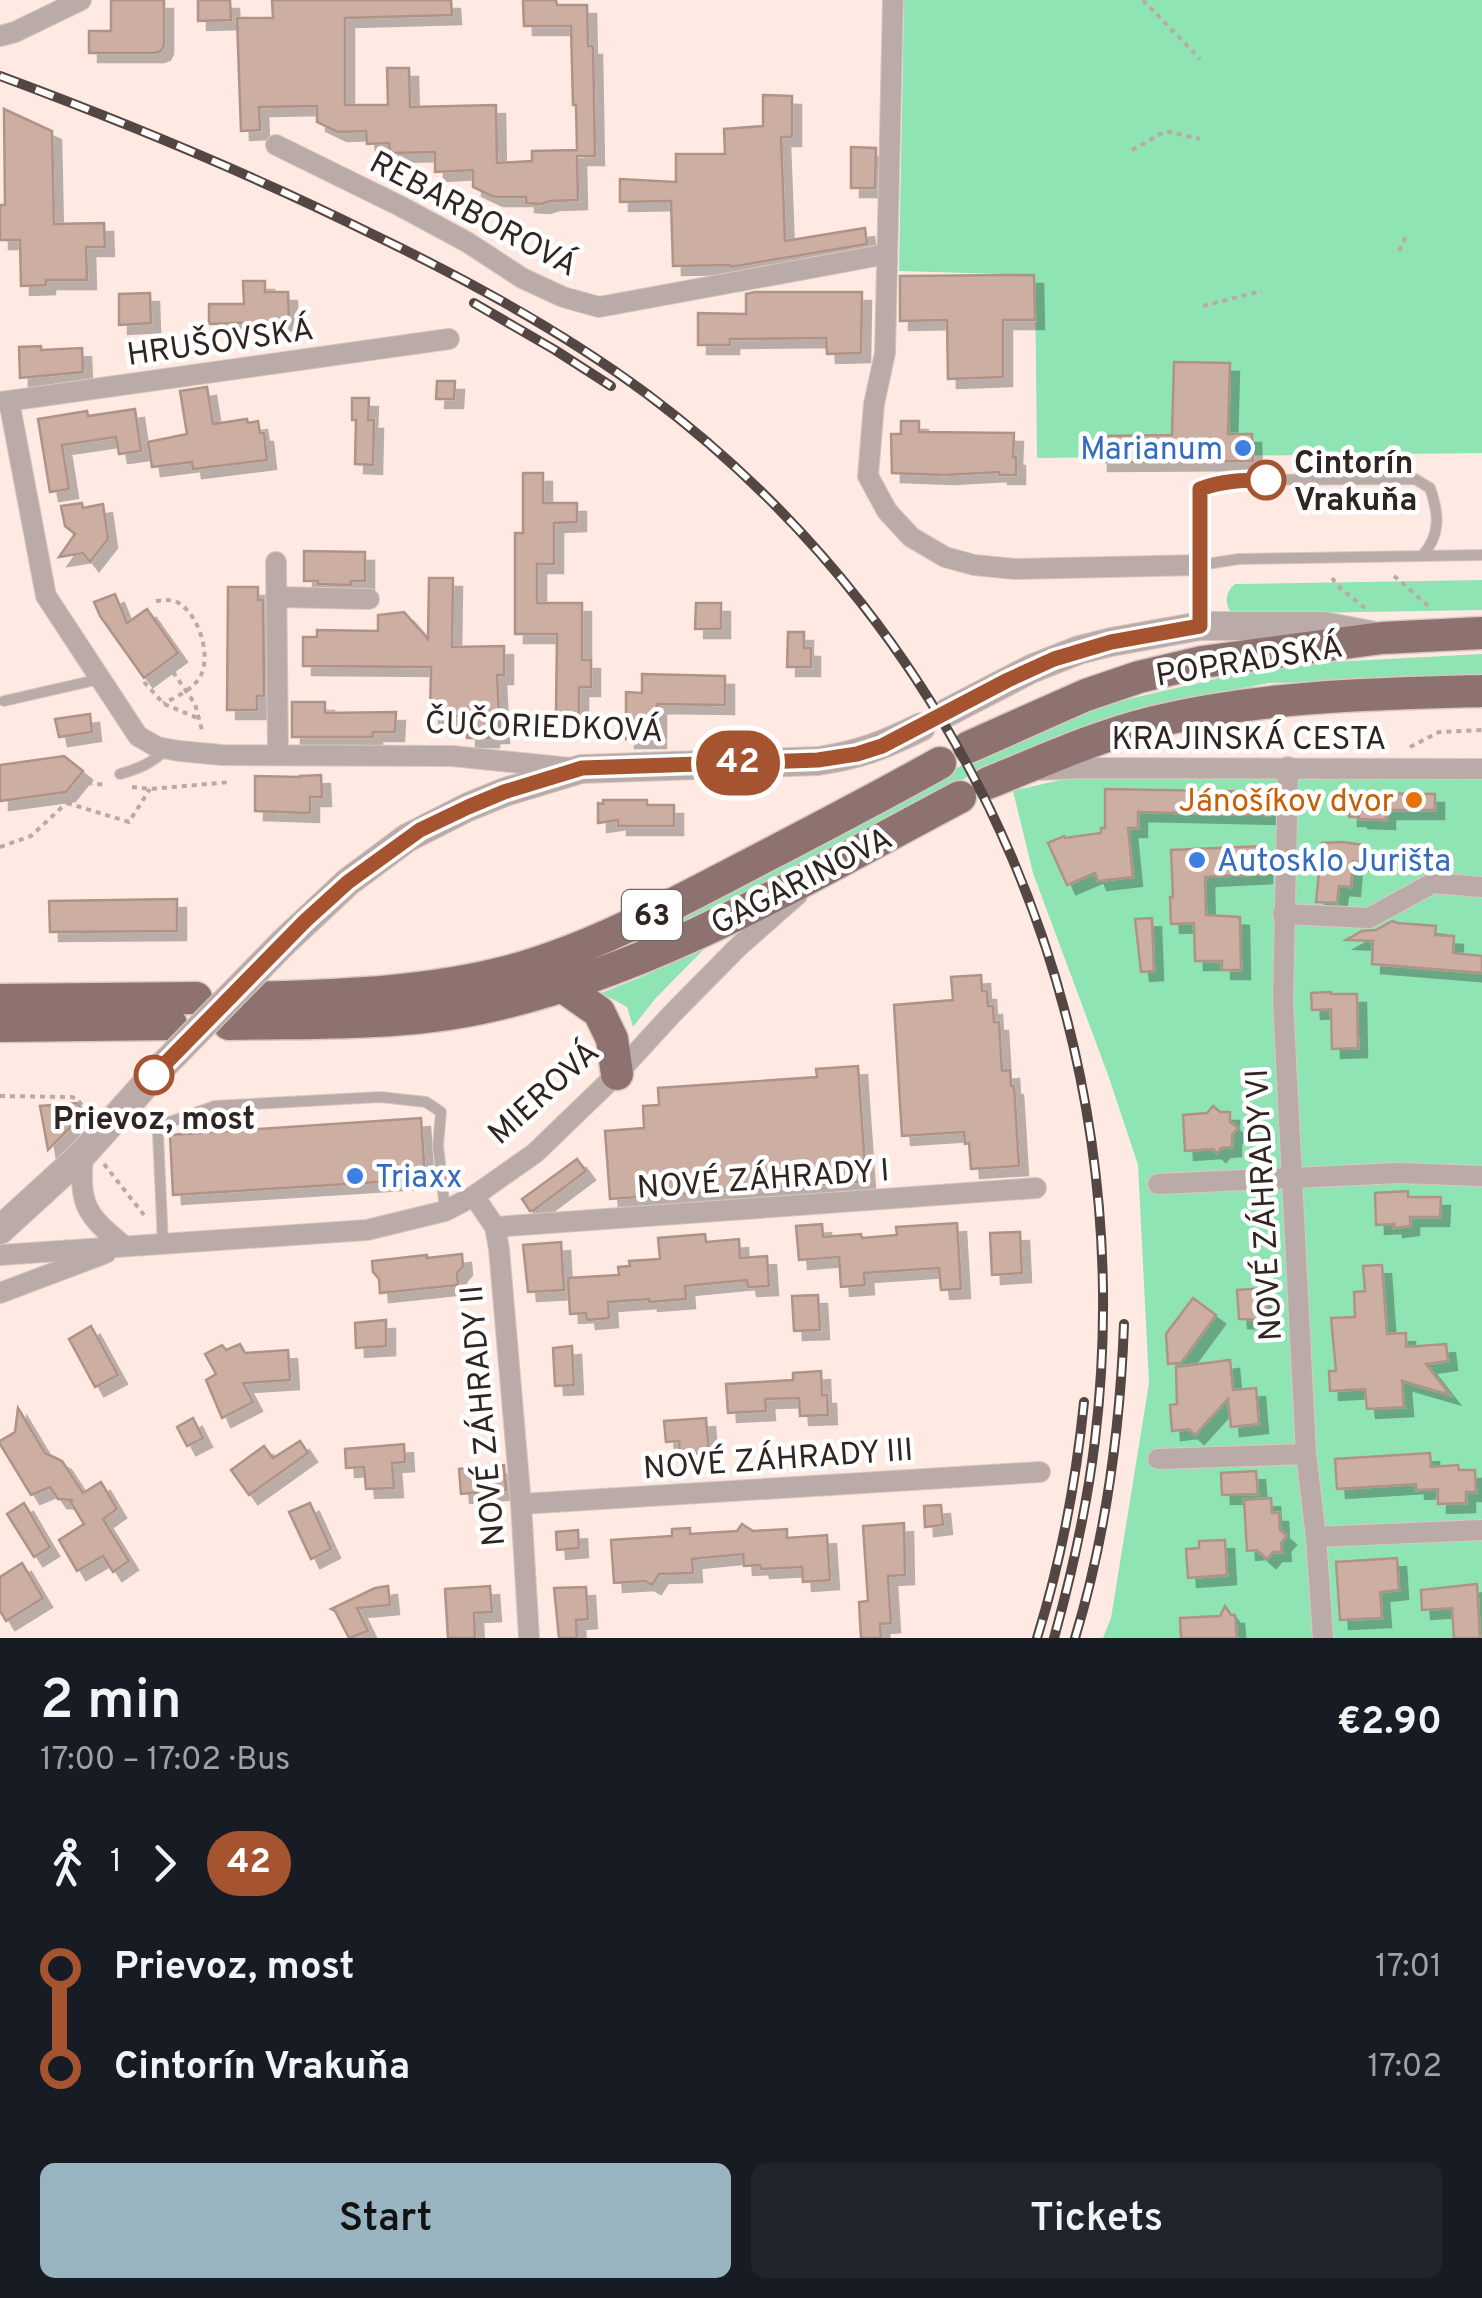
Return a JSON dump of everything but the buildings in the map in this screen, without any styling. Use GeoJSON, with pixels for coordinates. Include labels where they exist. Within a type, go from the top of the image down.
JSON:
{"type":"FeatureCollection","features":[{"type":"Feature","properties":{"kind":"main road","name":"POPRADSKÁ"},"geometry":{"type":"LineString","coordinates":[[954,755],[1086,694],[1202,662],[1375,626],[1482,633]]}},
{"type":"Feature","properties":{"kind":"main road","name":"POPRADSKÁ"},"geometry":{"type":"LineString","coordinates":[[988,784],[1113,734],[1191,714],[1316,698],[1482,690]]}},
{"type":"Feature","properties":{"kind":"main road","name":"GAGARINOVA"},"geometry":{"type":"LineString","coordinates":[[254,998],[415,988],[480,978],[541,961],[653,915],[954,755]]}},
{"type":"Feature","properties":{"kind":"main road","name":"GAGARINOVA"},"geometry":{"type":"LineString","coordinates":[[229,1024],[418,1018],[494,1006],[619,968],[826,870],[988,784]]}},
{"type":"Feature","properties":{"kind":"main road"},"geometry":{"type":"LineString","coordinates":[[562,986],[599,1012],[612,1040],[617,1074]]}},
{"type":"Feature","properties":{"kind":"main road"},"geometry":{"type":"LineString","coordinates":[[0,1000],[196,998]]}},
{"type":"Feature","properties":{"kind":"main road"},"geometry":{"type":"LineString","coordinates":[[0,1026],[171,1024]]}},
{"type":"Feature","properties":{"kind":"street"},"geometry":{"type":"LineString","coordinates":[[0,36],[81,0]]}},
{"type":"Feature","properties":{"kind":"street"},"geometry":{"type":"LineString","coordinates":[[893,0],[886,353],[874,404],[868,476],[887,511],[911,537],[945,557],[974,565],[1015,569],[1200,565],[1200,626]]}},
{"type":"Feature","properties":{"kind":"street","name":"REBARBOROVÁ"},"geometry":{"type":"LineString","coordinates":[[276,144],[467,242],[522,278],[563,297],[599,307],[886,254]]}},
{"type":"Feature","properties":{"kind":"street","name":"HRUŠOVSKÁ"},"geometry":{"type":"LineString","coordinates":[[5,402],[449,340]]}},
{"type":"Feature","properties":{"kind":"street"},"geometry":{"type":"LineString","coordinates":[[5,402],[46,596],[138,736],[166,749]]}},
{"type":"Feature","properties":{"kind":"street"},"geometry":{"type":"LineString","coordinates":[[276,562],[278,754]]}},
{"type":"Feature","properties":{"kind":"street"},"geometry":{"type":"LineString","coordinates":[[276,598],[369,599]]}},
{"type":"Feature","properties":{"kind":"street"},"geometry":{"type":"LineString","coordinates":[[948,712],[1008,680],[1079,650],[1111,642],[1200,626],[1375,626]]}},
{"type":"Feature","properties":{"kind":"street","name":"ČUČORIEDKOVÁ"},"geometry":{"type":"LineString","coordinates":[[166,749],[222,755],[464,757],[582,768],[818,760],[882,746],[921,727]]}},
{"type":"Feature","properties":{"kind":"street","name":"NOVÉ ZÁHRADY VI"},"geometry":{"type":"LineString","coordinates":[[1288,767],[1283,1002],[1306,1454],[1323,1638]]}},
{"type":"Feature","properties":{"kind":"street"},"geometry":{"type":"LineString","coordinates":[[124,1246],[98,1226],[82,1198],[81,1184],[96,1152],[154,1075],[348,882],[420,830],[504,792],[582,768]]}},
{"type":"Feature","properties":{"kind":"street","name":"KRAJINSKÁ CESTA"},"geometry":{"type":"LineString","coordinates":[[988,784],[1080,768],[1482,768]]}},
{"type":"Feature","properties":{"kind":"street","name":"MIEROVÁ"},"geometry":{"type":"LineString","coordinates":[[0,1293],[163,1234],[367,1230],[445,1211],[474,1196],[535,1153],[738,947],[826,870]]}},
{"type":"Feature","properties":{"kind":"street"},"geometry":{"type":"LineString","coordinates":[[1283,914],[1369,918],[1433,883],[1482,887]]}},
{"type":"Feature","properties":{"kind":"street"},"geometry":{"type":"LineString","coordinates":[[0,1230],[96,1152]]}},
{"type":"Feature","properties":{"kind":"street"},"geometry":{"type":"LineString","coordinates":[[1158,1184],[1398,1173],[1482,1176]]}},
{"type":"Feature","properties":{"kind":"street","name":"NOVÉ ZÁHRADY I"},"geometry":{"type":"LineString","coordinates":[[495,1227],[1036,1188]]}},
{"type":"Feature","properties":{"kind":"street","name":"NOVÉ ZÁHRADY II"},"geometry":{"type":"LineString","coordinates":[[474,1196],[495,1227],[500,1267],[529,1638]]}},
{"type":"Feature","properties":{"kind":"street","name":"MIEROVÁ"},"geometry":{"type":"LineString","coordinates":[[0,1255],[124,1246]]}},
{"type":"Feature","properties":{"kind":"street"},"geometry":{"type":"LineString","coordinates":[[1158,1460],[1306,1454]]}},
{"type":"Feature","properties":{"kind":"street","name":"NOVÉ ZÁHRADY III"},"geometry":{"type":"LineString","coordinates":[[521,1504],[1040,1472]]}},
{"type":"Feature","properties":{"kind":"street"},"geometry":{"type":"LineString","coordinates":[[1316,1537],[1482,1530]]}},
{"type":"Feature","properties":{"kind":"lane"},"geometry":{"type":"LineString","coordinates":[[1422,556],[1432,545],[1437,516],[1430,488],[1415,480],[1238,480],[1200,489],[1200,565],[1239,558],[1422,556],[1482,555]]}},
{"type":"Feature","properties":{"kind":"lane"},"geometry":{"type":"LineString","coordinates":[[4,702],[100,679]]}},
{"type":"Feature","properties":{"kind":"lane"},"geometry":{"type":"LineString","coordinates":[[120,774],[158,758],[166,749]]}},
{"type":"Feature","properties":{"kind":"lane"},"geometry":{"type":"LineString","coordinates":[[163,1234],[158,1134],[164,1124],[214,1106],[380,1097],[426,1102],[440,1112],[438,1146],[445,1211]]}},
{"type":"Feature","properties":{"kind":"path"},"geometry":{"type":"LineString","coordinates":[[1143,0],[1200,58]]}},
{"type":"Feature","properties":{"kind":"path"},"geometry":{"type":"LineString","coordinates":[[1132,150],[1166,131],[1200,139]]}},
{"type":"Feature","properties":{"kind":"path"},"geometry":{"type":"LineString","coordinates":[[1399,251],[1406,236]]}},
{"type":"Feature","properties":{"kind":"path"},"geometry":{"type":"LineString","coordinates":[[1203,306],[1262,292]]}},
{"type":"Feature","properties":{"kind":"path"},"geometry":{"type":"LineString","coordinates":[[1394,576],[1438,614]]}},
{"type":"Feature","properties":{"kind":"path"},"geometry":{"type":"LineString","coordinates":[[1332,578],[1366,608],[1375,626]]}},
{"type":"Feature","properties":{"kind":"path"},"geometry":{"type":"LineString","coordinates":[[156,601],[178,602],[196,623],[204,651],[201,676],[163,703]]}},
{"type":"Feature","properties":{"kind":"path"},"geometry":{"type":"LineString","coordinates":[[172,672],[195,704],[204,737]]}},
{"type":"Feature","properties":{"kind":"path"},"geometry":{"type":"LineString","coordinates":[[144,682],[163,703],[200,719]]}},
{"type":"Feature","properties":{"kind":"path"},"geometry":{"type":"LineString","coordinates":[[1386,768],[1416,742],[1440,732],[1482,730]]}},
{"type":"Feature","properties":{"kind":"path"},"geometry":{"type":"LineString","coordinates":[[0,846],[31,836],[88,783],[150,789],[231,782]]}},
{"type":"Feature","properties":{"kind":"path"},"geometry":{"type":"LineString","coordinates":[[66,803],[129,822],[150,789]]}},
{"type":"Feature","properties":{"kind":"path"},"geometry":{"type":"LineString","coordinates":[[0,1096],[72,1097],[78,1099],[92,1120]]}},
{"type":"Feature","properties":{"kind":"path"},"geometry":{"type":"LineString","coordinates":[[96,1152],[163,1234]]}},
{"type":"Feature","properties":{"kind":"green space","name":"Cintorín Vrakuňa"},"geometry":{"type":"Polygon","coordinates":[[[904,0],[1482,0],[1482,453],[1037,458],[1035,275],[899,271],[904,0]]]}},
{"type":"Feature","properties":{"kind":"green space"},"geometry":{"type":"Polygon","coordinates":[[[1482,580],[1482,610],[1232,614],[1227,602],[1235,584],[1482,580]]]}},
{"type":"Feature","properties":{"kind":"green space"},"geometry":{"type":"Polygon","coordinates":[[[1482,654],[1482,678],[1269,683],[1153,706],[1025,750],[969,776],[724,909],[560,975],[1026,733],[1111,703],[1276,665],[1482,654]]]}},
{"type":"Feature","properties":{"kind":"green space"},"geometry":{"type":"Polygon","coordinates":[[[1482,775],[1482,1638],[1103,1638],[1111,1618],[1149,1383],[1138,1165],[1033,873],[1013,791],[1077,776],[1482,775]]]}},
{"type":"Feature","properties":{"kind":"green space"},"geometry":{"type":"Polygon","coordinates":[[[708,945],[633,1027],[627,1007],[601,993],[639,978],[708,945]]]}},
{"type":"Feature","properties":{"kind":"railway"},"geometry":{"type":"LineString","coordinates":[[0,76],[188,150],[408,251],[479,288],[615,371],[762,492],[862,604],[945,726],[1012,857],[1061,996],[1091,1140],[1103,1289],[1095,1440],[1078,1540],[1054,1638]]}},
{"type":"Feature","properties":{"kind":"railway"},"geometry":{"type":"LineString","coordinates":[[474,303],[611,386]]}},
{"type":"Feature","properties":{"kind":"railway"},"geometry":{"type":"LineString","coordinates":[[1075,1638],[1110,1483],[1124,1324]]}},
{"type":"Feature","properties":{"kind":"railway"},"geometry":{"type":"LineString","coordinates":[[1037,1638],[1066,1521],[1084,1402]]}},
{"type":"Feature","properties":{"kind":"bus line","name":"42"},"geometry":{"type":"LineString","coordinates":[[154,1075],[348,882],[420,830],[468,807],[582,768],[818,760],[857,754],[882,746],[1054,659],[1111,642],[1200,626],[1200,489],[1238,480],[1266,480]]}},
{"type":"Feature","properties":{"kind":"place","name":"Marianum"},"geometry":{"type":"Point","coordinates":[1243,448]}},
{"type":"Feature","properties":{"kind":"place","name":"Cintorín Vrakuňa"},"geometry":{"type":"Point","coordinates":[1266,480]}},
{"type":"Feature","properties":{"kind":"place","name":"Jánošíkov dvor"},"geometry":{"type":"Point","coordinates":[1414,800]}},
{"type":"Feature","properties":{"kind":"place","name":"Autosklo Jurišta"},"geometry":{"type":"Point","coordinates":[1197,860]}},
{"type":"Feature","properties":{"kind":"place","name":"Prievoz, most"},"geometry":{"type":"Point","coordinates":[154,1075]}},
{"type":"Feature","properties":{"kind":"place","name":"Triaxx"},"geometry":{"type":"Point","coordinates":[355,1176]}}]}
